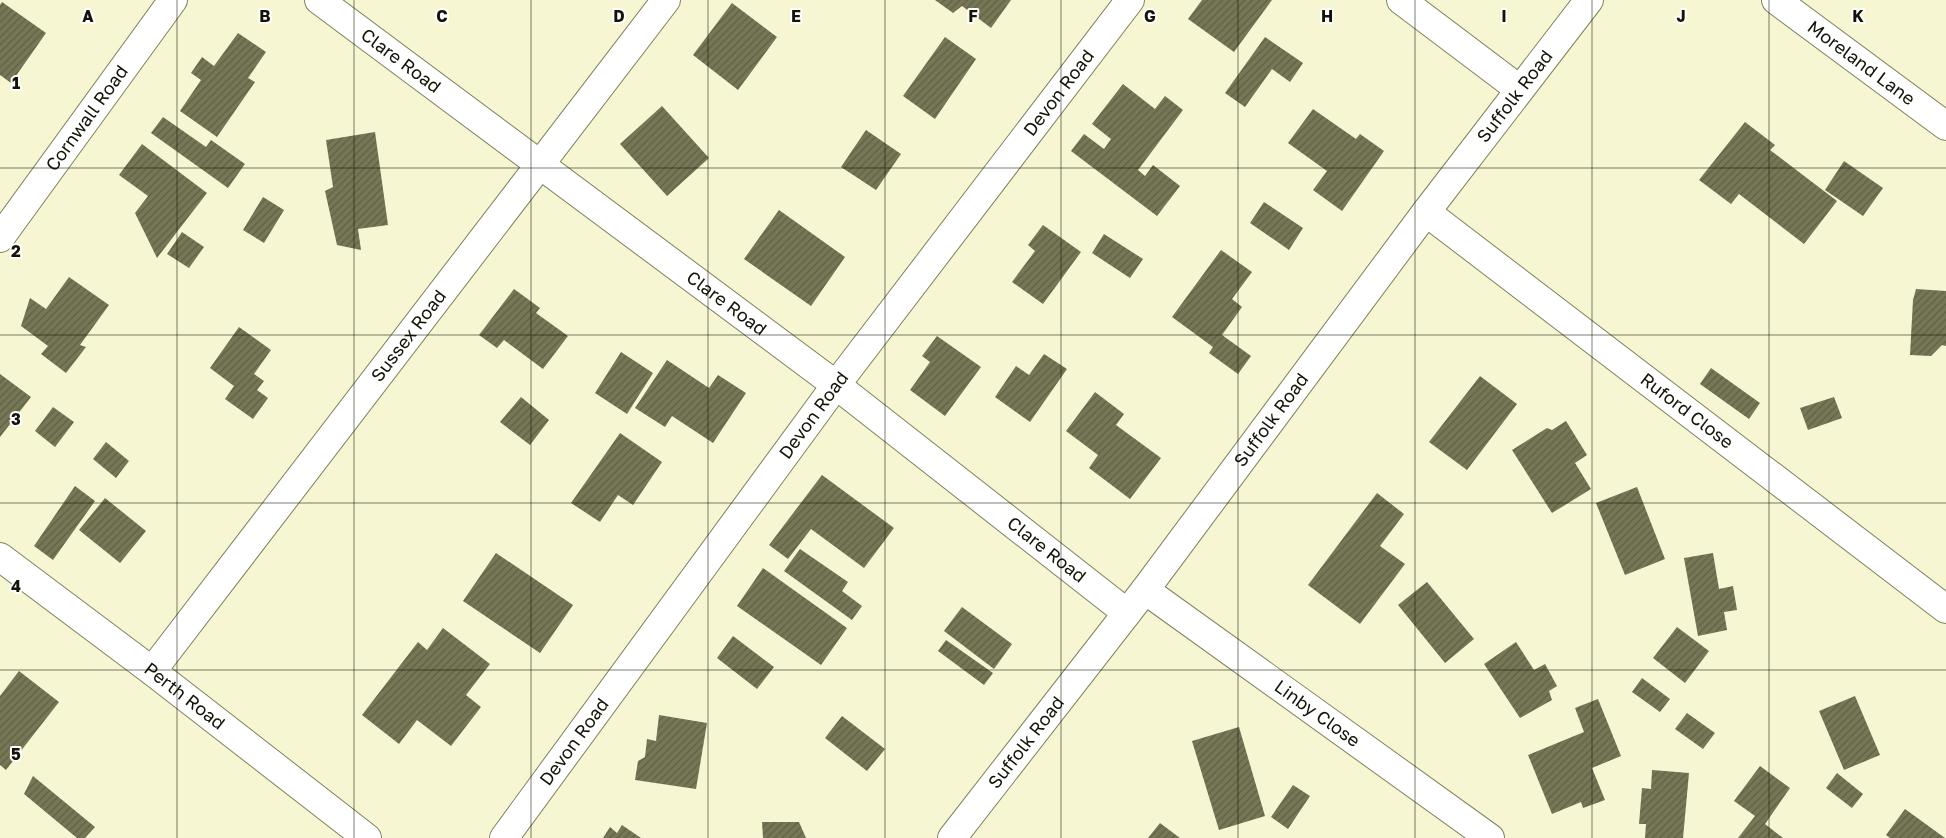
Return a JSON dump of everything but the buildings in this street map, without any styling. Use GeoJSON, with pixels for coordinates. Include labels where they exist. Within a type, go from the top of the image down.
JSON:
{"type":"FeatureCollection","features":[{"type":"Feature","properties":{"kind":"street","name":"Cornwall Road"},"geometry":{"type":"LineString","coordinates":[[0,238],[173,0]]}},
{"type":"Feature","properties":{"kind":"street","name":"Clare Road"},"geometry":{"type":"LineString","coordinates":[[319,0],[538,165],[836,385],[1127,613]]}},
{"type":"Feature","properties":{"kind":"street","name":"Sussex Road"},"geometry":{"type":"LineString","coordinates":[[152,671],[666,0]]}},
{"type":"Feature","properties":{"kind":"street","name":"Devon Road"},"geometry":{"type":"LineString","coordinates":[[504,838],[836,385],[1130,0]]}},
{"type":"Feature","properties":{"kind":"street"},"geometry":{"type":"LineString","coordinates":[[1401,0],[1519,89]]}},
{"type":"Feature","properties":{"kind":"street","name":"Suffolk Road"},"geometry":{"type":"LineString","coordinates":[[952,838],[1145,590],[1426,212],[1589,0]]}},
{"type":"Feature","properties":{"kind":"street","name":"Moreland Lane"},"geometry":{"type":"LineString","coordinates":[[1776,0],[1946,126]]}},
{"type":"Feature","properties":{"kind":"street","name":"Ruford Close"},"geometry":{"type":"LineString","coordinates":[[1426,212],[1946,610]]}},
{"type":"Feature","properties":{"kind":"street","name":"Perth Road"},"geometry":{"type":"LineString","coordinates":[[0,558],[152,671],[367,838]]}},
{"type":"Feature","properties":{"kind":"street","name":"Linby Close"},"geometry":{"type":"LineString","coordinates":[[1145,590],[1490,838]]}}]}
